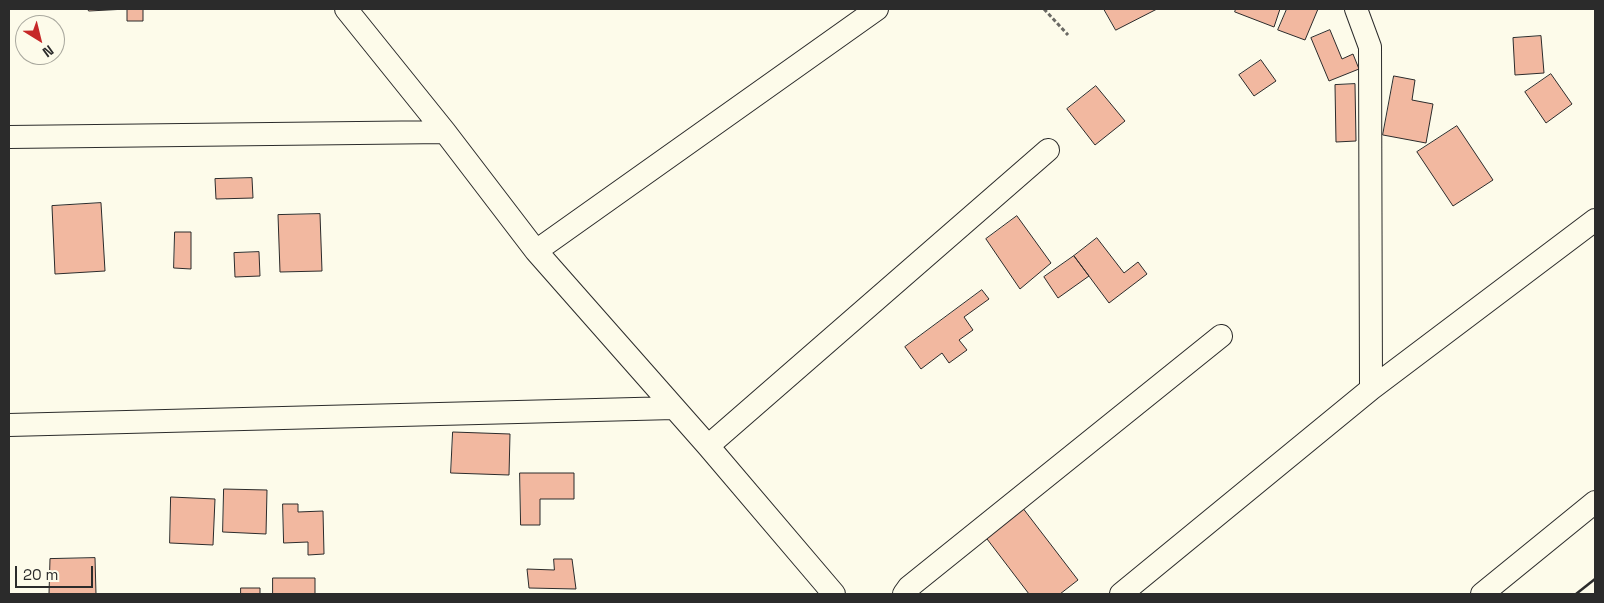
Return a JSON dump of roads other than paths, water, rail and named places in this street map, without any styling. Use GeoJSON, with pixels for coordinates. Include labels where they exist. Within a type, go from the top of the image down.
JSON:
{"type":"FeatureCollection","features":[{"type":"Feature","properties":{"kind":"street"},"geometry":{"type":"LineString","coordinates":[[346,9],[445,132],[536,251],[708,446],[834,594]]}},
{"type":"Feature","properties":{"kind":"street"},"geometry":{"type":"LineString","coordinates":[[536,251],[878,9]]}},
{"type":"Feature","properties":{"kind":"street"},"geometry":{"type":"LineString","coordinates":[[1356,9],[1370,47],[1371,389]]}},
{"type":"Feature","properties":{"kind":"street"},"geometry":{"type":"LineString","coordinates":[[9,137],[445,132]]}},
{"type":"Feature","properties":{"kind":"street"},"geometry":{"type":"LineString","coordinates":[[708,446],[1048,150]]}},
{"type":"Feature","properties":{"kind":"street"},"geometry":{"type":"LineString","coordinates":[[1121,594],[1371,389],[1595,220]]}},
{"type":"Feature","properties":{"kind":"street"},"geometry":{"type":"LineString","coordinates":[[904,594],[908,587],[1221,336]]}},
{"type":"Feature","properties":{"kind":"street"},"geometry":{"type":"LineString","coordinates":[[9,425],[674,408]]}},
{"type":"Feature","properties":{"kind":"street"},"geometry":{"type":"LineString","coordinates":[[1482,594],[1595,502]]}}]}
